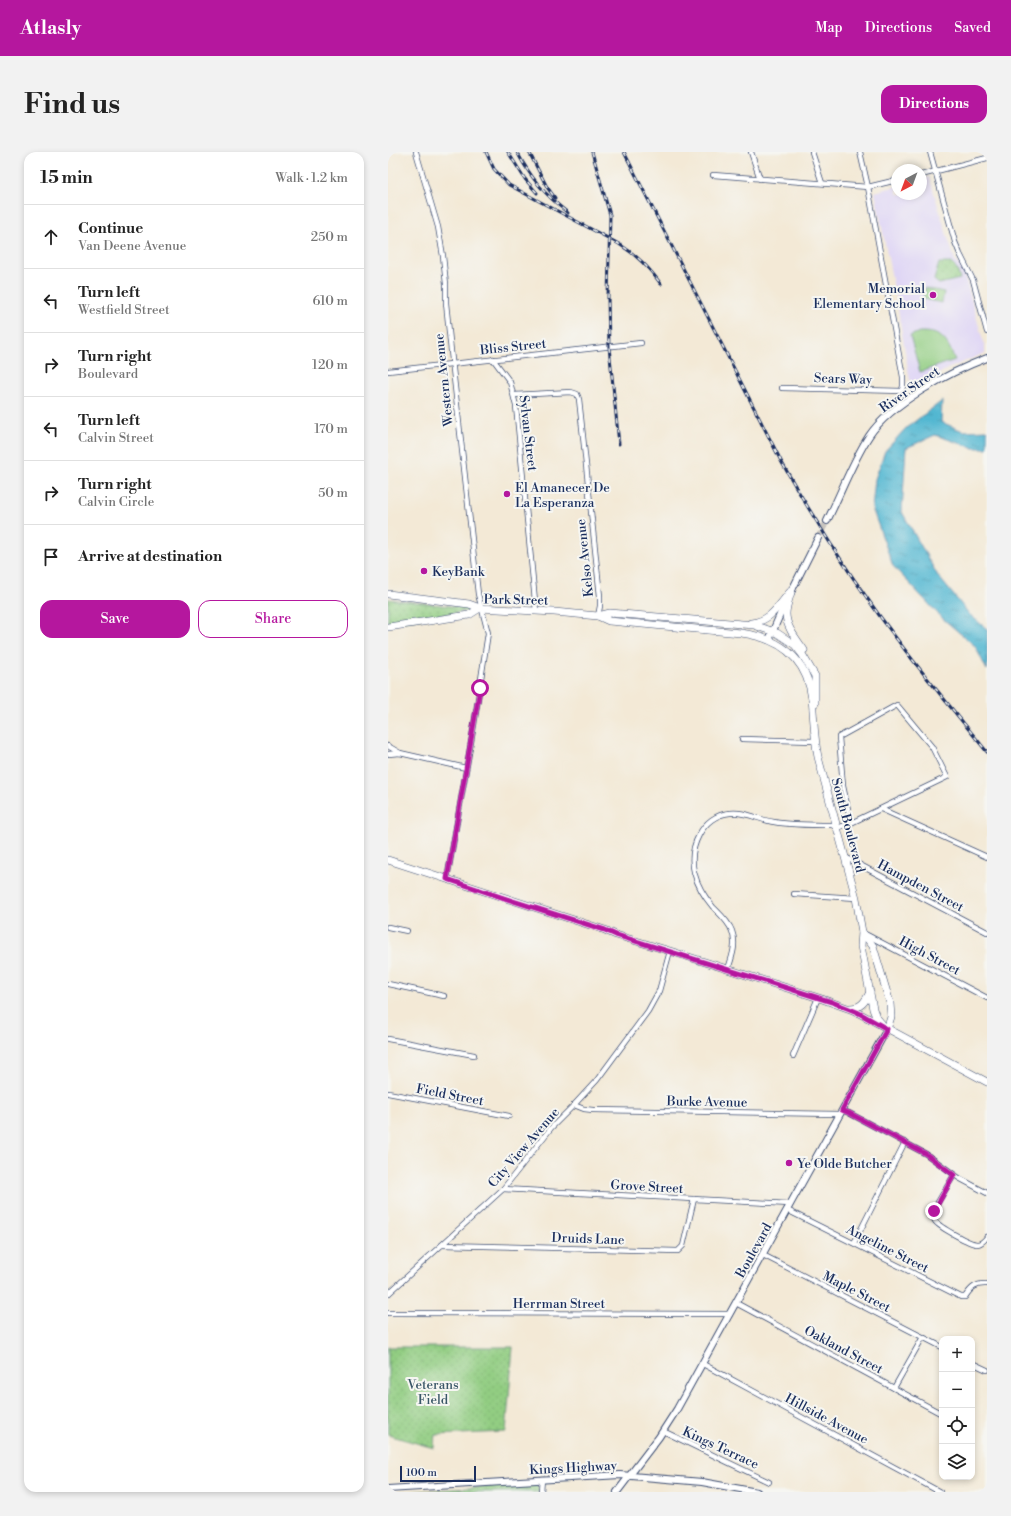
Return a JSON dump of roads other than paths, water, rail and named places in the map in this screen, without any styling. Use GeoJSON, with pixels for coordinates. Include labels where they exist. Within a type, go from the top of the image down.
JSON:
{"type":"FeatureCollection","features":[{"type":"Feature","properties":{"kind":"main road","name":"River Street"},"geometry":{"type":"LineString","coordinates":[[827,521],[869,436],[875,429],[898,408],[947,376],[987,358]]}},
{"type":"Feature","properties":{"kind":"main road"},"geometry":{"type":"LineString","coordinates":[[769,640],[772,630],[818,538]]}},
{"type":"Feature","properties":{"kind":"main road"},"geometry":{"type":"LineString","coordinates":[[738,624],[757,622],[771,615],[792,589]]}},
{"type":"Feature","properties":{"kind":"main road"},"geometry":{"type":"LineString","coordinates":[[792,589],[786,611],[786,619],[811,663],[815,676]]}},
{"type":"Feature","properties":{"kind":"main road"},"geometry":{"type":"LineString","coordinates":[[388,594],[469,604],[480,608]]}},
{"type":"Feature","properties":{"kind":"main road","name":"Park Street"},"geometry":{"type":"LineString","coordinates":[[388,627],[469,615],[480,608],[598,616],[610,613],[754,625],[772,630]]}},
{"type":"Feature","properties":{"kind":"main road","name":"Park Street"},"geometry":{"type":"LineString","coordinates":[[598,616],[609,621],[741,633],[754,635],[769,640]]}},
{"type":"Feature","properties":{"kind":"main road","name":"South Boulevard"},"geometry":{"type":"LineString","coordinates":[[772,630],[781,635],[798,649],[815,676],[816,695],[814,724]]}},
{"type":"Feature","properties":{"kind":"main road","name":"South Boulevard"},"geometry":{"type":"LineString","coordinates":[[769,640],[790,653],[804,672],[810,689],[818,757],[856,898],[862,932],[861,946],[870,992],[876,1017],[887,1029],[891,1017],[890,1003],[873,946],[862,932]]}},
{"type":"Feature","properties":{"kind":"main road"},"geometry":{"type":"LineString","coordinates":[[388,860],[605,930],[616,935],[848,1008],[987,1082]]}},
{"type":"Feature","properties":{"kind":"main road"},"geometry":{"type":"LineString","coordinates":[[848,1008],[860,1006],[870,992]]}},
{"type":"Feature","properties":{"kind":"main road","name":"Boulevard"},"geometry":{"type":"LineString","coordinates":[[617,1492],[663,1431],[703,1364],[887,1029]]}},
{"type":"Feature","properties":{"kind":"main road","name":"Kings Highway"},"geometry":{"type":"LineString","coordinates":[[388,1489],[614,1475],[702,1482],[757,1492]]}},
{"type":"Feature","properties":{"kind":"street","name":"Western Avenue"},"geometry":{"type":"LineString","coordinates":[[416,152],[439,234],[446,284],[446,303],[478,594],[480,608],[487,628],[488,637],[447,879]]}},
{"type":"Feature","properties":{"kind":"street"},"geometry":{"type":"LineString","coordinates":[[750,152],[760,179]]}},
{"type":"Feature","properties":{"kind":"street"},"geometry":{"type":"LineString","coordinates":[[812,152],[822,183]]}},
{"type":"Feature","properties":{"kind":"street"},"geometry":{"type":"LineString","coordinates":[[860,152],[868,187],[903,377],[903,391],[898,408]]}},
{"type":"Feature","properties":{"kind":"street"},"geometry":{"type":"LineString","coordinates":[[930,152],[958,250],[969,270],[977,292],[987,332]]}},
{"type":"Feature","properties":{"kind":"street"},"geometry":{"type":"LineString","coordinates":[[927,173],[987,158]]}},
{"type":"Feature","properties":{"kind":"street"},"geometry":{"type":"LineString","coordinates":[[713,175],[868,187],[891,181]]}},
{"type":"Feature","properties":{"kind":"street","name":"Bliss Street"},"geometry":{"type":"LineString","coordinates":[[388,371],[641,343]]}},
{"type":"Feature","properties":{"kind":"street","name":"Sylvan Street"},"geometry":{"type":"LineString","coordinates":[[493,359],[508,378],[514,394],[519,421],[536,611]]}},
{"type":"Feature","properties":{"kind":"street","name":"Sears Way"},"geometry":{"type":"LineString","coordinates":[[782,388],[903,391]]}},
{"type":"Feature","properties":{"kind":"street","name":"Kelso Avenue"},"geometry":{"type":"LineString","coordinates":[[514,394],[571,392],[577,394],[579,398],[600,596],[598,616]]}},
{"type":"Feature","properties":{"kind":"street"},"geometry":{"type":"LineString","coordinates":[[728,969],[734,949],[732,931],[702,893],[696,882],[693,870],[694,846],[703,829],[717,817],[733,813],[744,814],[777,823],[832,825],[837,828],[851,824],[947,778],[932,747],[897,705],[839,736],[843,786],[851,824]]}},
{"type":"Feature","properties":{"kind":"street"},"geometry":{"type":"LineString","coordinates":[[742,739],[815,741]]}},
{"type":"Feature","properties":{"kind":"street"},"geometry":{"type":"LineString","coordinates":[[388,746],[400,753],[466,768]]}},
{"type":"Feature","properties":{"kind":"street"},"geometry":{"type":"LineString","coordinates":[[388,754],[400,753]]}},
{"type":"Feature","properties":{"kind":"street"},"geometry":{"type":"LineString","coordinates":[[881,809],[987,857]]}},
{"type":"Feature","properties":{"kind":"street","name":"Hampden Street"},"geometry":{"type":"LineString","coordinates":[[845,857],[987,932]]}},
{"type":"Feature","properties":{"kind":"street"},"geometry":{"type":"LineString","coordinates":[[794,894],[856,898]]}},
{"type":"Feature","properties":{"kind":"street"},"geometry":{"type":"LineString","coordinates":[[388,927],[407,931]]}},
{"type":"Feature","properties":{"kind":"street","name":"High Street"},"geometry":{"type":"LineString","coordinates":[[862,932],[987,998]]}},
{"type":"Feature","properties":{"kind":"street","name":"City View Avenue"},"geometry":{"type":"LineString","coordinates":[[388,1294],[503,1189],[551,1128],[597,1080],[648,1011],[659,991],[670,951]]}},
{"type":"Feature","properties":{"kind":"street"},"geometry":{"type":"LineString","coordinates":[[388,984],[444,996]]}},
{"type":"Feature","properties":{"kind":"street"},"geometry":{"type":"LineString","coordinates":[[793,1056],[818,998]]}},
{"type":"Feature","properties":{"kind":"street"},"geometry":{"type":"LineString","coordinates":[[388,1039],[474,1055]]}},
{"type":"Feature","properties":{"kind":"street","name":"Field Street"},"geometry":{"type":"LineString","coordinates":[[388,1093],[509,1116]]}},
{"type":"Feature","properties":{"kind":"street","name":"Burke Avenue"},"geometry":{"type":"LineString","coordinates":[[574,1105],[584,1109],[593,1110],[841,1112]]}},
{"type":"Feature","properties":{"kind":"street"},"geometry":{"type":"LineString","coordinates":[[841,1112],[905,1142],[933,1158],[954,1175],[987,1193]]}},
{"type":"Feature","properties":{"kind":"street"},"geometry":{"type":"LineString","coordinates":[[854,1243],[905,1142]]}},
{"type":"Feature","properties":{"kind":"street"},"geometry":{"type":"LineString","coordinates":[[954,1175],[934,1209],[934,1219],[940,1226],[973,1243],[981,1243],[987,1237]]}},
{"type":"Feature","properties":{"kind":"street","name":"Grove Street"},"geometry":{"type":"LineString","coordinates":[[503,1189],[694,1199],[789,1207]]}},
{"type":"Feature","properties":{"kind":"street","name":"Druids Lane"},"geometry":{"type":"LineString","coordinates":[[442,1245],[678,1251],[683,1246],[694,1199]]}},
{"type":"Feature","properties":{"kind":"street","name":"Angeline Street"},"geometry":{"type":"LineString","coordinates":[[789,1207],[854,1243],[961,1297],[965,1297],[976,1285],[987,1284]]}},
{"type":"Feature","properties":{"kind":"street","name":"Maple Street"},"geometry":{"type":"LineString","coordinates":[[763,1255],[939,1345]]}},
{"type":"Feature","properties":{"kind":"street","name":"Oakland Street"},"geometry":{"type":"LineString","coordinates":[[736,1303],[939,1412]]}},
{"type":"Feature","properties":{"kind":"street","name":"Herrman Street"},"geometry":{"type":"LineString","coordinates":[[388,1313],[730,1314]]}},
{"type":"Feature","properties":{"kind":"street"},"geometry":{"type":"LineString","coordinates":[[894,1388],[923,1337]]}},
{"type":"Feature","properties":{"kind":"street","name":"Hillside Avenue"},"geometry":{"type":"LineString","coordinates":[[703,1364],[940,1492]]}},
{"type":"Feature","properties":{"kind":"street"},"geometry":{"type":"LineString","coordinates":[[975,1364],[987,1370]]}},
{"type":"Feature","properties":{"kind":"street","name":"Kings Terrace"},"geometry":{"type":"LineString","coordinates":[[663,1431],[770,1482]]}},
{"type":"Feature","properties":{"kind":"street"},"geometry":{"type":"LineString","coordinates":[[541,1492],[542,1479]]}},
{"type":"Feature","properties":{"kind":"water"},"geometry":{"type":"Polygon","coordinates":[[[942,401],[941,422],[963,431],[987,430],[987,448],[974,448],[935,435],[906,448],[902,512],[938,576],[970,615],[987,629],[987,670],[975,646],[942,618],[893,566],[872,508],[875,479],[885,451],[906,428],[942,401]]]}},
{"type":"Feature","properties":{"kind":"tunnel"},"geometry":{"type":"LineString","coordinates":[[818,538],[827,521]]}},
{"type":"Feature","properties":{"kind":"railway"},"geometry":{"type":"LineString","coordinates":[[486,152],[494,169],[509,185],[619,244],[642,262],[661,284]]}},
{"type":"Feature","properties":{"kind":"railway"},"geometry":{"type":"LineString","coordinates":[[508,152],[525,179],[537,193]]}},
{"type":"Feature","properties":{"kind":"railway"},"geometry":{"type":"LineString","coordinates":[[517,152],[539,185],[568,213]]}},
{"type":"Feature","properties":{"kind":"railway"},"geometry":{"type":"LineString","coordinates":[[529,152],[547,187],[555,198]]}},
{"type":"Feature","properties":{"kind":"railway"},"geometry":{"type":"LineString","coordinates":[[592,152],[610,215],[608,297],[609,347],[619,444]]}},
{"type":"Feature","properties":{"kind":"railway"},"geometry":{"type":"LineString","coordinates":[[624,152],[781,461],[810,510],[855,581],[888,627],[925,676],[987,752]]}},
{"type":"Feature","properties":{"kind":"place","name":"Memorial Elementary School"},"geometry":{"type":"Point","coordinates":[933,295]}},
{"type":"Feature","properties":{"kind":"place","name":"El Amanecer De La Esperanza"},"geometry":{"type":"Point","coordinates":[507,494]}},
{"type":"Feature","properties":{"kind":"place","name":"KeyBank"},"geometry":{"type":"Point","coordinates":[424,571]}},
{"type":"Feature","properties":{"kind":"place","name":"Ye Olde Butcher"},"geometry":{"type":"Point","coordinates":[789,1163]}},
{"type":"Feature","properties":{"kind":"park label","name":"Veterans Field"},"geometry":{"type":"Point","coordinates":[433,1392]}}]}
